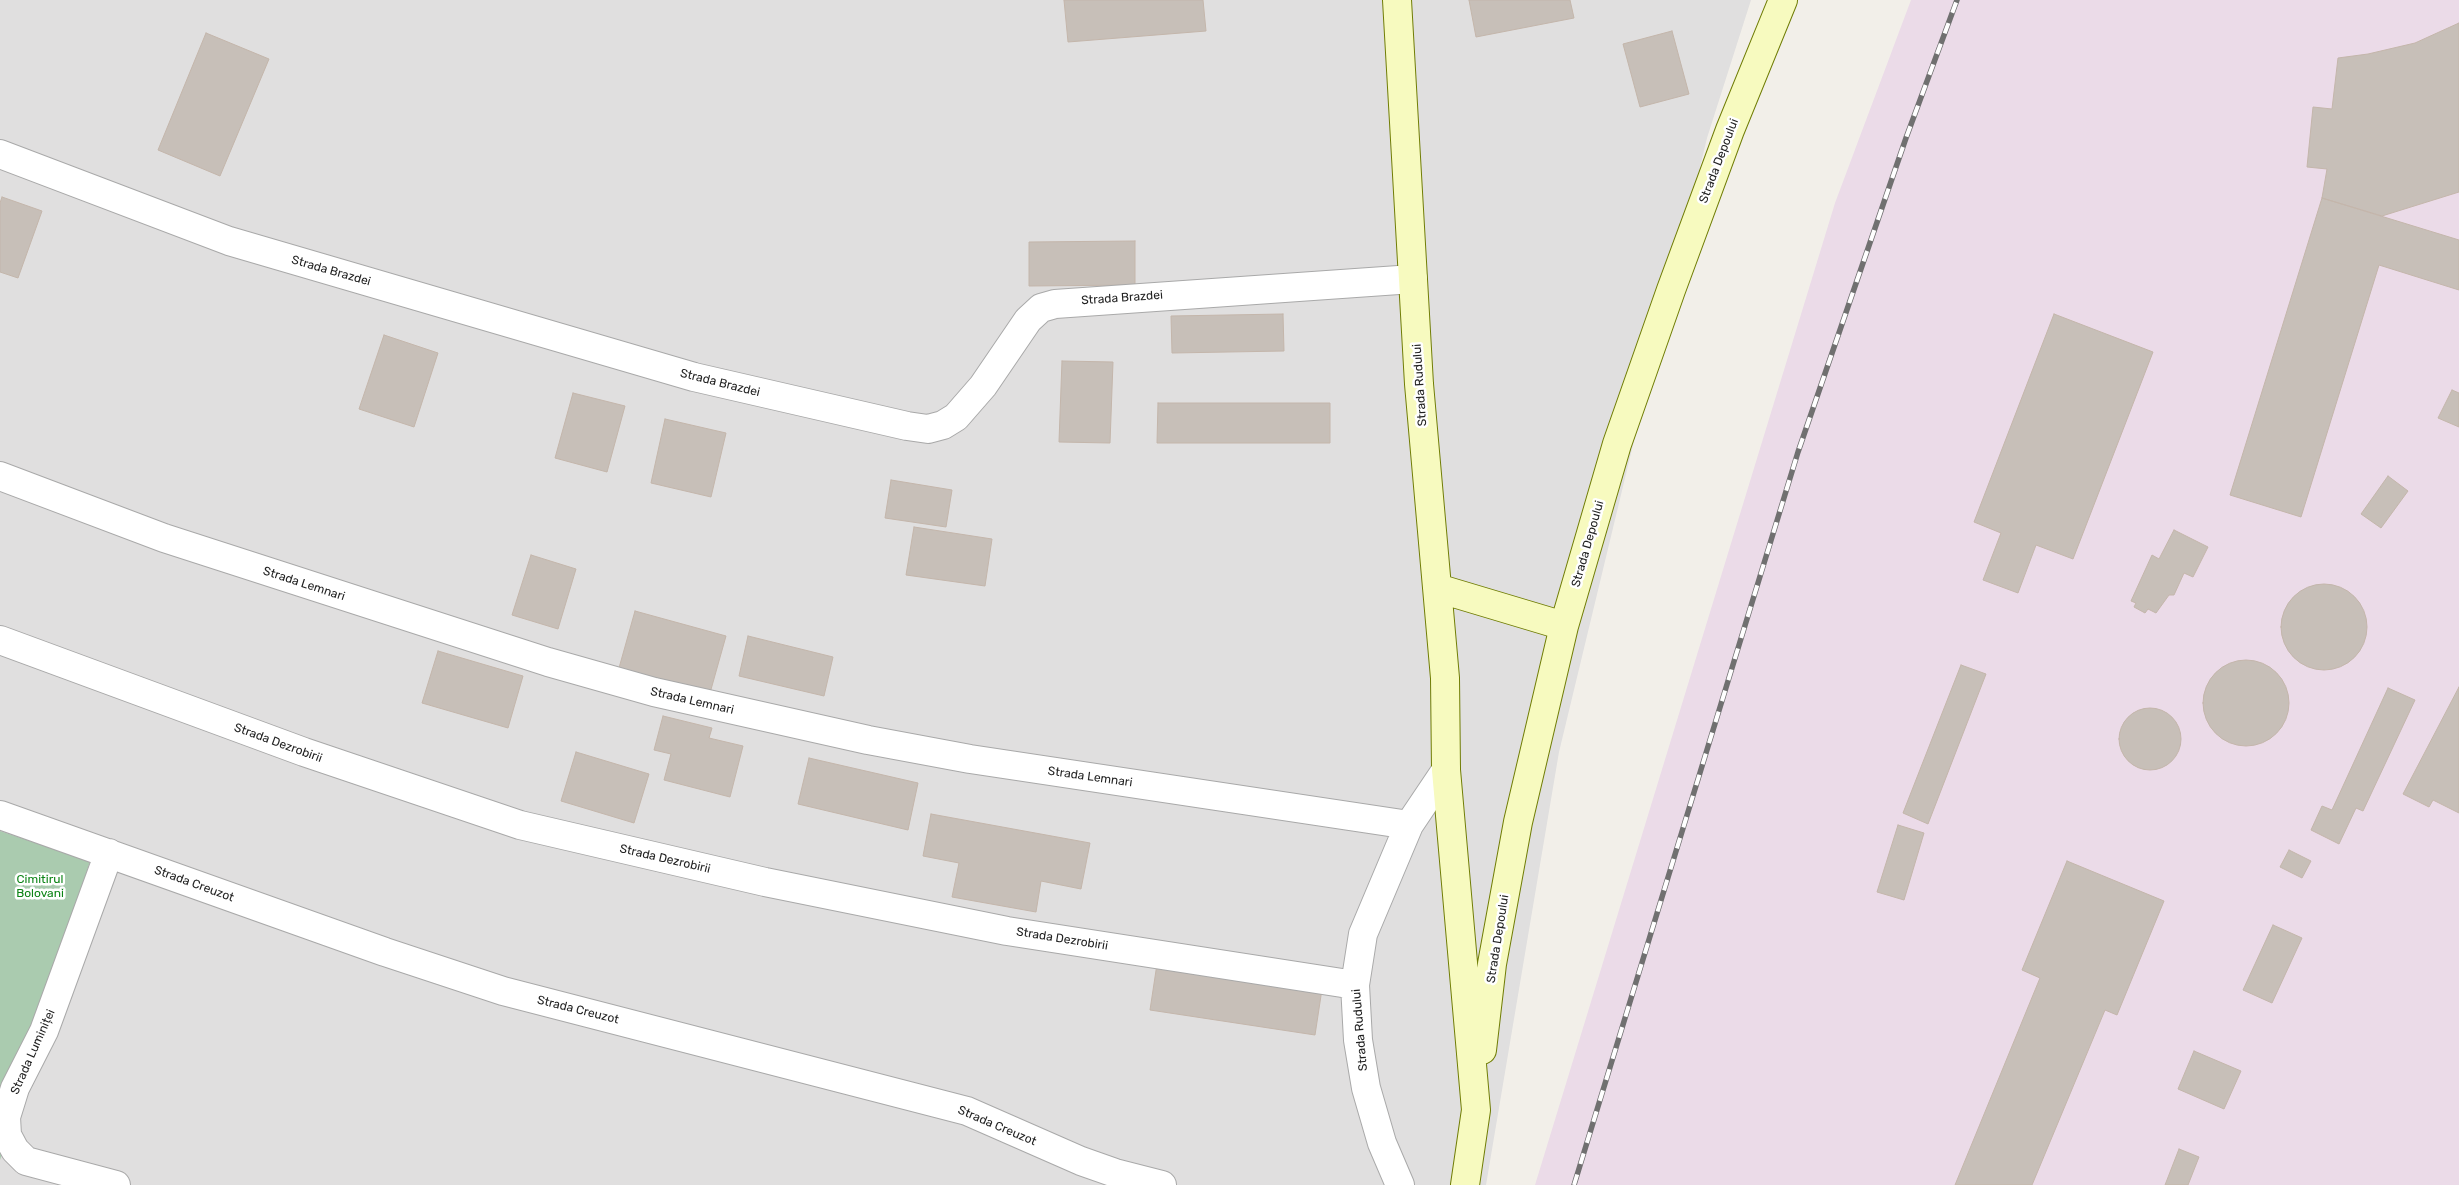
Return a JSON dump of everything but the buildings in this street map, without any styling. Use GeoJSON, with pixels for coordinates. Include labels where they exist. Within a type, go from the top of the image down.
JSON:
{"type":"FeatureCollection","features":[{"type":"Feature","properties":{"kind":"main road","name":"Strada Rudului"},"geometry":{"type":"LineString","coordinates":[[1396,0],[1420,393],[1445,678],[1446,770],[1476,1110],[1465,1185]]}},
{"type":"Feature","properties":{"kind":"main road","name":"Strada Depoului"},"geometry":{"type":"LineString","coordinates":[[1476,1110],[1492,964],[1513,850],[1564,626],[1617,444],[1730,130],[1783,0]]}},
{"type":"Feature","properties":{"kind":"main road"},"geometry":{"type":"LineString","coordinates":[[1437,588],[1564,626]]}},
{"type":"Feature","properties":{"kind":"street","name":"Strada Brazdei"},"geometry":{"type":"LineString","coordinates":[[0,154],[229,241],[694,377],[907,426],[928,428],[943,425],[956,418],[983,386],[1028,320],[1041,308],[1055,304],[1413,280]]}},
{"type":"Feature","properties":{"kind":"street","name":"Strada Lemnari"},"geometry":{"type":"LineString","coordinates":[[0,476],[164,538],[548,662],[654,692],[868,740],[970,759],[1409,825]]}},
{"type":"Feature","properties":{"kind":"street","name":"Strada Dezrobirii"},"geometry":{"type":"LineString","coordinates":[[0,640],[304,752],[520,825],[765,882],[1007,931],[1355,985]]}},
{"type":"Feature","properties":{"kind":"street","name":"Strada Rudului"},"geometry":{"type":"LineString","coordinates":[[1400,1185],[1382,1143],[1366,1088],[1358,1040],[1355,985],[1364,934],[1409,825],[1446,770]]}},
{"type":"Feature","properties":{"kind":"street","name":"Strada Creuzot"},"geometry":{"type":"LineString","coordinates":[[0,815],[376,949],[503,992],[967,1111],[1081,1161],[1115,1173],[1162,1185]]}},
{"type":"Feature","properties":{"kind":"street","name":"Strada Luminiței"},"geometry":{"type":"LineString","coordinates":[[109,853],[44,1031],[15,1088],[6,1117],[7,1135],[14,1150],[26,1161],[116,1185]]}},
{"type":"Feature","properties":{"kind":"shaded area"},"geometry":{"type":"Polygon","coordinates":[[[0,0],[1751,0],[1707,138],[1559,752],[1486,1185],[0,1185],[0,0]]]}},
{"type":"Feature","properties":{"kind":"shaded area"},"geometry":{"type":"Polygon","coordinates":[[[1911,0],[2459,0],[2459,1185],[1535,1185],[1835,203],[1911,0]]]}},
{"type":"Feature","properties":{"kind":"green space","name":"Cimitirul Bolovani"},"geometry":{"type":"Polygon","coordinates":[[[0,831],[90,861],[0,1160],[0,831]]]}},
{"type":"Feature","properties":{"kind":"railway"},"geometry":{"type":"LineString","coordinates":[[1574,1185],[1798,452],[1906,138],[1957,0]]}}]}
